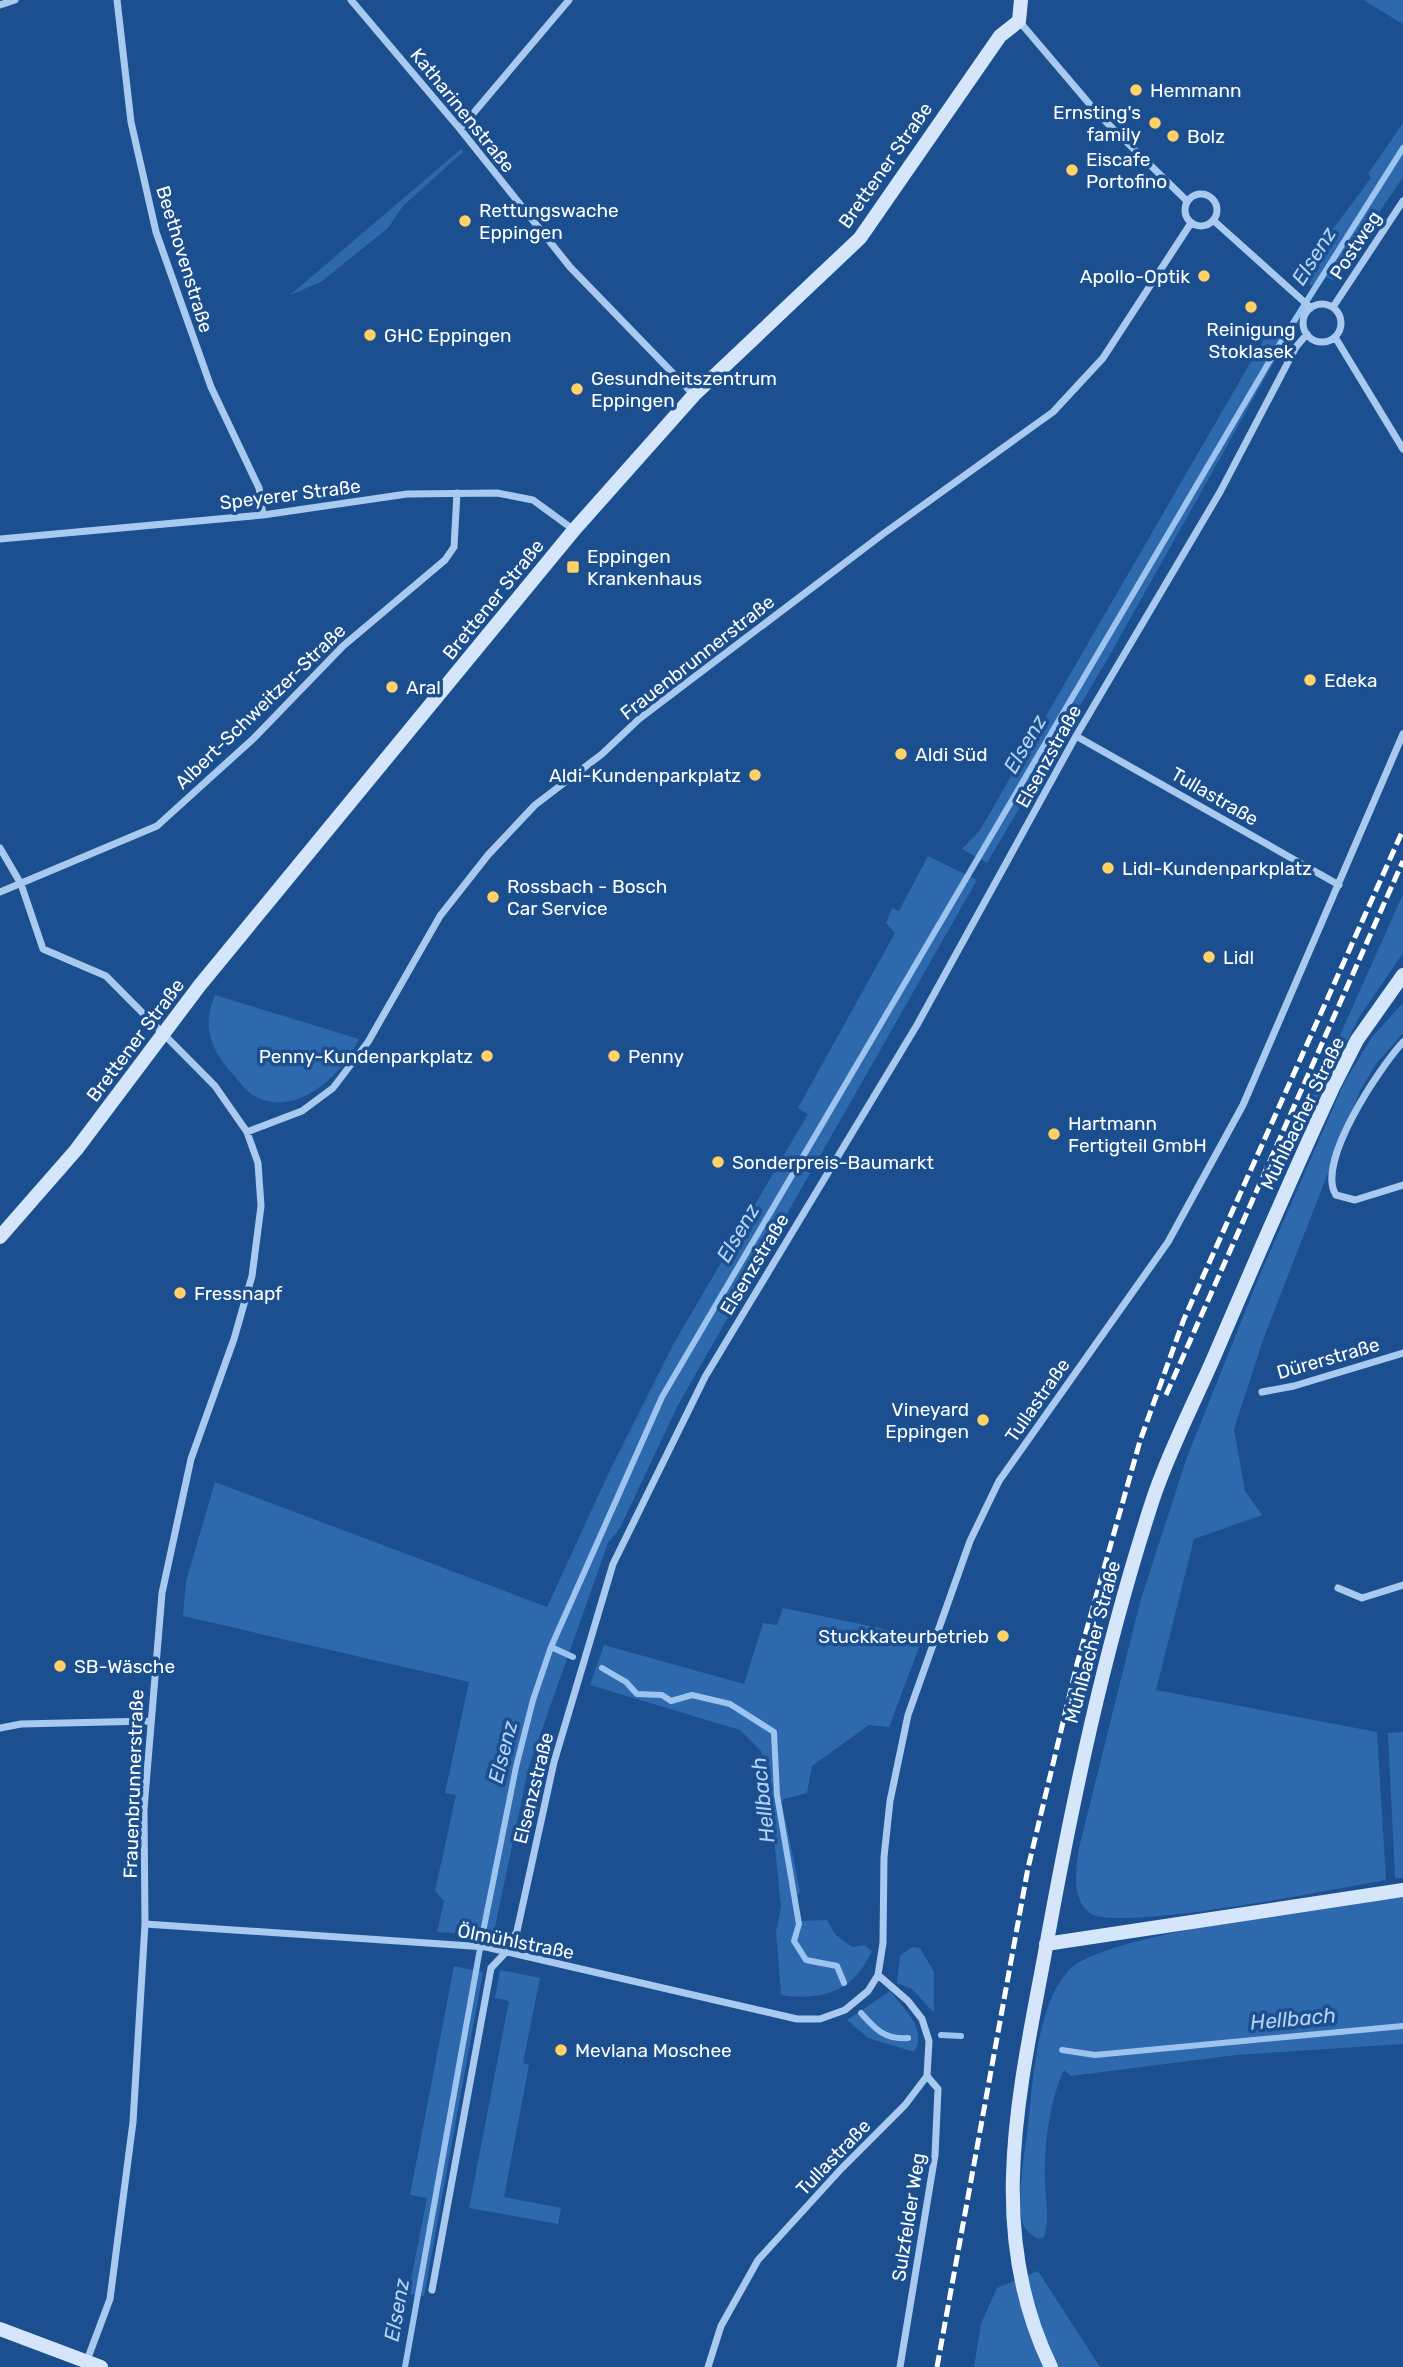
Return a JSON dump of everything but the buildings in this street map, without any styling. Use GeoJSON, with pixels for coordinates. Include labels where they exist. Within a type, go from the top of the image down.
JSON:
{"type":"FeatureCollection","features":[{"type":"Feature","properties":{"kind":"street"},"geometry":{"type":"LineString","coordinates":[[0,5],[15,0]]}},
{"type":"Feature","properties":{"kind":"street","name":"Beethovenstraße"},"geometry":{"type":"LineString","coordinates":[[117,0],[131,122],[156,232],[211,387],[259,488],[263,515]]}},
{"type":"Feature","properties":{"kind":"street","name":"Katharinenstraße"},"geometry":{"type":"LineString","coordinates":[[351,0],[460,129],[569,267],[694,394]]}},
{"type":"Feature","properties":{"kind":"street"},"geometry":{"type":"LineString","coordinates":[[460,129],[569,0]]}},
{"type":"Feature","properties":{"kind":"street"},"geometry":{"type":"LineString","coordinates":[[1021,0],[1019,21],[1098,114],[1187,201]]}},
{"type":"Feature","properties":{"kind":"street","name":"Brettener Straße"},"geometry":{"type":"LineString","coordinates":[[0,1237],[76,1150],[200,985],[574,530],[694,394],[860,238],[1000,36],[1019,21]]}},
{"type":"Feature","properties":{"kind":"street"},"geometry":{"type":"LineString","coordinates":[[1198,194],[1212,198],[1217,211],[1213,220],[1205,226],[1191,223],[1185,210],[1187,201],[1198,194]]}},
{"type":"Feature","properties":{"kind":"street","name":"Postweg"},"geometry":{"type":"LineString","coordinates":[[1333,307],[1403,201]]}},
{"type":"Feature","properties":{"kind":"street"},"geometry":{"type":"LineString","coordinates":[[1213,220],[1311,308]]}},
{"type":"Feature","properties":{"kind":"street","name":"Frauenbrunnerstraße"},"geometry":{"type":"LineString","coordinates":[[247,1132],[302,1111],[333,1088],[368,1042],[440,916],[488,855],[535,805],[602,754],[645,715],[883,534],[1053,412],[1102,358],[1191,223]]}},
{"type":"Feature","properties":{"kind":"street"},"geometry":{"type":"LineString","coordinates":[[1322,304],[1333,307],[1341,322],[1335,337],[1323,342],[1307,334],[1303,323],[1311,308],[1322,304]]}},
{"type":"Feature","properties":{"kind":"street","name":"Elsenzstraße"},"geometry":{"type":"LineString","coordinates":[[432,2290],[491,1968],[506,1952],[517,1931],[554,1762],[613,1564],[705,1377],[917,1025],[1076,736],[1220,492],[1296,347],[1307,334]]}},
{"type":"Feature","properties":{"kind":"street"},"geometry":{"type":"LineString","coordinates":[[1335,337],[1403,449]]}},
{"type":"Feature","properties":{"kind":"street","name":"Speyerer Straße"},"geometry":{"type":"LineString","coordinates":[[0,539],[263,515],[407,494],[457,493],[497,493],[533,500],[574,530]]}},
{"type":"Feature","properties":{"kind":"street","name":"Albert-Schweitzer-Straße"},"geometry":{"type":"LineString","coordinates":[[0,892],[157,825],[254,738],[343,646],[445,560],[454,547],[457,493]]}},
{"type":"Feature","properties":{"kind":"street","name":"Tullastraße"},"geometry":{"type":"LineString","coordinates":[[868,1991],[878,1975],[883,1942],[884,1857],[890,1801],[908,1715],[970,1541],[999,1481],[1168,1242],[1243,1105],[1403,734]]}},
{"type":"Feature","properties":{"kind":"street","name":"Tullastraße"},"geometry":{"type":"LineString","coordinates":[[1076,736],[1339,885]]}},
{"type":"Feature","properties":{"kind":"street"},"geometry":{"type":"LineString","coordinates":[[0,848],[22,884],[43,949],[106,976],[163,1035]]}},
{"type":"Feature","properties":{"kind":"street","name":"Mühlbacher Straße"},"geometry":{"type":"LineString","coordinates":[[1051,2367],[1022,2292],[1014,2253],[1012,2205],[1026,2054],[1088,1727],[1118,1610],[1154,1494],[1334,1085],[1357,1040],[1403,975]]}},
{"type":"Feature","properties":{"kind":"street","name":"Frauenbrunnerstraße"},"geometry":{"type":"LineString","coordinates":[[90,2365],[110,2299],[133,2122],[145,1924],[144,1809],[162,1593],[191,1459],[234,1339],[252,1276],[261,1206],[258,1163],[247,1132],[215,1086],[163,1035]]}},
{"type":"Feature","properties":{"kind":"street"},"geometry":{"type":"LineString","coordinates":[[1403,1042],[1362,1097],[1334,1165],[1330,1183],[1336,1195],[1345,1198],[1369,1196],[1403,1185]]}},
{"type":"Feature","properties":{"kind":"street","name":"Dürerstraße"},"geometry":{"type":"LineString","coordinates":[[1262,1392],[1294,1386],[1403,1353]]}},
{"type":"Feature","properties":{"kind":"street"},"geometry":{"type":"LineString","coordinates":[[1338,1588],[1362,1598],[1403,1585]]}},
{"type":"Feature","properties":{"kind":"street"},"geometry":{"type":"LineString","coordinates":[[0,1728],[21,1724],[150,1721]]}},
{"type":"Feature","properties":{"kind":"street"},"geometry":{"type":"LineString","coordinates":[[1046,1944],[1403,1890]]}},
{"type":"Feature","properties":{"kind":"street","name":"Ölmühlstraße"},"geometry":{"type":"LineString","coordinates":[[145,1924],[486,1947],[797,2019],[820,2019],[845,2010],[868,1991]]}},
{"type":"Feature","properties":{"kind":"street"},"geometry":{"type":"LineString","coordinates":[[878,1975],[908,2001],[922,2019],[929,2041],[927,2076]]}},
{"type":"Feature","properties":{"kind":"street","name":"Tullastraße"},"geometry":{"type":"LineString","coordinates":[[708,2367],[721,2326],[758,2260],[841,2169],[905,2105],[927,2076]]}},
{"type":"Feature","properties":{"kind":"street","name":"Sulzfelder Weg"},"geometry":{"type":"LineString","coordinates":[[900,2367],[935,2155],[938,2089],[927,2076]]}},
{"type":"Feature","properties":{"kind":"street"},"geometry":{"type":"LineString","coordinates":[[0,2329],[90,2365]]}},
{"type":"Feature","properties":{"kind":"shaded area"},"geometry":{"type":"Polygon","coordinates":[[[1363,0],[1403,0],[1403,24],[1363,0]]]}},
{"type":"Feature","properties":{"kind":"shaded area"},"geometry":{"type":"Polygon","coordinates":[[[1403,123],[1403,177],[1333,281],[1327,277],[1315,290],[1300,273],[1371,178],[1368,174],[1403,123]]]}},
{"type":"Feature","properties":{"kind":"shaded area"},"geometry":{"type":"Polygon","coordinates":[[[461,149],[463,152],[403,206],[388,228],[321,282],[290,295],[461,149]]]}},
{"type":"Feature","properties":{"kind":"shaded area"},"geometry":{"type":"Polygon","coordinates":[[[1275,320],[1284,344],[1107,660],[987,863],[962,849],[980,830],[1275,320]]]}},
{"type":"Feature","properties":{"kind":"shaded area"},"geometry":{"type":"Polygon","coordinates":[[[928,856],[977,880],[677,1407],[620,1528],[608,1543],[529,1766],[493,1936],[437,1932],[444,1901],[435,1891],[456,1795],[445,1793],[469,1682],[183,1616],[186,1581],[215,1482],[547,1607],[611,1468],[674,1343],[808,1114],[798,1108],[895,933],[886,923],[892,908],[899,911],[928,856]]]}},
{"type":"Feature","properties":{"kind":"shaded area"},"geometry":{"type":"Polygon","coordinates":[[[1403,894],[1403,953],[1360,1016],[1305,1122],[1302,1120],[1403,894]]]}},
{"type":"Feature","properties":{"kind":"shaded area"},"geometry":{"type":"Polygon","coordinates":[[[215,995],[359,1039],[341,1067],[315,1090],[283,1102],[267,1101],[248,1092],[217,1053],[209,1025],[215,995]]]}},
{"type":"Feature","properties":{"kind":"shaded area"},"geometry":{"type":"Polygon","coordinates":[[[1403,1003],[1403,1033],[1376,1064],[1360,1091],[1264,1337],[1234,1429],[1245,1491],[1262,1515],[1194,1539],[1156,1690],[1377,1732],[1386,1880],[1184,1913],[1109,1918],[1090,1913],[1077,1892],[1079,1848],[1140,1602],[1187,1457],[1259,1277],[1344,1083],[1372,1037],[1403,1003]]]}},
{"type":"Feature","properties":{"kind":"shaded area"},"geometry":{"type":"Polygon","coordinates":[[[783,1608],[923,1637],[889,1727],[869,1725],[812,1766],[807,1793],[784,1799],[782,1803],[800,1891],[797,1897],[801,1921],[827,1920],[835,1934],[852,1947],[865,1945],[872,1951],[856,1976],[846,1985],[823,1995],[796,1997],[781,1995],[776,1932],[781,1907],[768,1779],[761,1751],[740,1730],[590,1685],[604,1645],[744,1684],[763,1623],[777,1625],[783,1608]]]}},
{"type":"Feature","properties":{"kind":"shaded area"},"geometry":{"type":"Polygon","coordinates":[[[1403,1732],[1403,1878],[1395,1878],[1388,1733],[1403,1732]]]}},
{"type":"Feature","properties":{"kind":"shaded area"},"geometry":{"type":"Polygon","coordinates":[[[1403,1896],[1403,2044],[1236,2055],[1071,2076],[1064,2070],[1055,2094],[1047,2133],[1046,2229],[1044,2237],[1038,2239],[1027,2231],[1021,2215],[1020,2192],[1037,2048],[1049,2005],[1068,1971],[1090,1957],[1126,1944],[1173,1933],[1403,1896]]]}},
{"type":"Feature","properties":{"kind":"shaded area"},"geometry":{"type":"Polygon","coordinates":[[[912,1947],[920,1948],[934,1972],[934,2013],[912,1989],[897,1983],[900,1956],[912,1947]]]}},
{"type":"Feature","properties":{"kind":"shaded area"},"geometry":{"type":"Polygon","coordinates":[[[454,1966],[483,1972],[424,2296],[408,2294],[427,2198],[410,2195],[454,1966]]]}},
{"type":"Feature","properties":{"kind":"shaded area"},"geometry":{"type":"Polygon","coordinates":[[[500,1970],[540,1978],[523,2063],[529,2065],[504,2197],[561,2208],[558,2224],[469,2208],[509,2001],[495,1998],[500,1970]]]}},
{"type":"Feature","properties":{"kind":"shaded area"},"geometry":{"type":"Polygon","coordinates":[[[890,1991],[916,2027],[918,2044],[914,2052],[868,2038],[847,2020],[890,1991]]]}},
{"type":"Feature","properties":{"kind":"shaded area"},"geometry":{"type":"Polygon","coordinates":[[[1038,2271],[1100,2367],[974,2367],[981,2324],[997,2288],[1038,2271]]]}},
{"type":"Feature","properties":{"kind":"waterway","name":"Elsenz"},"geometry":{"type":"LineString","coordinates":[[405,2367],[483,1932],[516,1767],[533,1700],[551,1647],[662,1397],[1276,350],[1403,148]]}},
{"type":"Feature","properties":{"kind":"waterway","name":"Hellbach"},"geometry":{"type":"LineString","coordinates":[[551,1647],[573,1657]]}},
{"type":"Feature","properties":{"kind":"waterway","name":"Hellbach"},"geometry":{"type":"LineString","coordinates":[[602,1668],[626,1682],[637,1694],[662,1695],[671,1701],[692,1695],[730,1704],[774,1732],[777,1795],[799,1924],[794,1941],[806,1960],[837,1966],[844,1983]]}},
{"type":"Feature","properties":{"kind":"waterway","name":"Hellbach"},"geometry":{"type":"LineString","coordinates":[[861,2013],[881,2032],[893,2037],[908,2038]]}},
{"type":"Feature","properties":{"kind":"waterway","name":"Hellbach"},"geometry":{"type":"LineString","coordinates":[[1062,2050],[1095,2055],[1403,2026]]}},
{"type":"Feature","properties":{"kind":"waterway","name":"Hellbach"},"geometry":{"type":"LineString","coordinates":[[941,2035],[961,2036]]}},
{"type":"Feature","properties":{"kind":"railway"},"geometry":{"type":"LineString","coordinates":[[937,2367],[1028,1868],[1077,1664],[1140,1441],[1184,1319],[1403,830]]}},
{"type":"Feature","properties":{"kind":"railway"},"geometry":{"type":"LineString","coordinates":[[1166,1395],[1403,861]]}},
{"type":"Feature","properties":{"kind":"place","name":"Hemmann"},"geometry":{"type":"Point","coordinates":[1136,90]}},
{"type":"Feature","properties":{"kind":"place","name":"Ernsting's family"},"geometry":{"type":"Point","coordinates":[1155,123]}},
{"type":"Feature","properties":{"kind":"place","name":"Bolz"},"geometry":{"type":"Point","coordinates":[1173,136]}},
{"type":"Feature","properties":{"kind":"place","name":"Eiscafe Portofino"},"geometry":{"type":"Point","coordinates":[1072,170]}},
{"type":"Feature","properties":{"kind":"place","name":"Rettungswache Eppingen"},"geometry":{"type":"Point","coordinates":[465,221]}},
{"type":"Feature","properties":{"kind":"place","name":"Apollo-Optik"},"geometry":{"type":"Point","coordinates":[1204,276]}},
{"type":"Feature","properties":{"kind":"place","name":"Reinigung Stoklasek"},"geometry":{"type":"Point","coordinates":[1251,307]}},
{"type":"Feature","properties":{"kind":"place","name":"GHC Eppingen"},"geometry":{"type":"Point","coordinates":[370,335]}},
{"type":"Feature","properties":{"kind":"place","name":"Gesundheitszentrum Eppingen"},"geometry":{"type":"Point","coordinates":[577,389]}},
{"type":"Feature","properties":{"kind":"place","name":"Eppingen Krankenhaus"},"geometry":{"type":"Point","coordinates":[573,567]}},
{"type":"Feature","properties":{"kind":"place","name":"Edeka"},"geometry":{"type":"Point","coordinates":[1310,680]}},
{"type":"Feature","properties":{"kind":"place","name":"Aral"},"geometry":{"type":"Point","coordinates":[392,687]}},
{"type":"Feature","properties":{"kind":"place","name":"Aldi Süd"},"geometry":{"type":"Point","coordinates":[901,754]}},
{"type":"Feature","properties":{"kind":"place","name":"Aldi-Kundenparkplatz"},"geometry":{"type":"Point","coordinates":[755,775]}},
{"type":"Feature","properties":{"kind":"place","name":"Lidl-Kundenparkplatz"},"geometry":{"type":"Point","coordinates":[1108,868]}},
{"type":"Feature","properties":{"kind":"place","name":"Rossbach - Bosch Car Service"},"geometry":{"type":"Point","coordinates":[493,897]}},
{"type":"Feature","properties":{"kind":"place","name":"Lidl"},"geometry":{"type":"Point","coordinates":[1209,957]}},
{"type":"Feature","properties":{"kind":"place","name":"Penny-Kundenparkplatz"},"geometry":{"type":"Point","coordinates":[487,1056]}},
{"type":"Feature","properties":{"kind":"place","name":"Penny"},"geometry":{"type":"Point","coordinates":[614,1056]}},
{"type":"Feature","properties":{"kind":"place","name":"Hartmann Fertigteil GmbH"},"geometry":{"type":"Point","coordinates":[1054,1134]}},
{"type":"Feature","properties":{"kind":"place","name":"Sonderpreis-Baumarkt"},"geometry":{"type":"Point","coordinates":[718,1162]}},
{"type":"Feature","properties":{"kind":"place","name":"Fressnapf"},"geometry":{"type":"Point","coordinates":[180,1293]}},
{"type":"Feature","properties":{"kind":"place","name":"Vineyard Eppingen"},"geometry":{"type":"Point","coordinates":[983,1420]}},
{"type":"Feature","properties":{"kind":"place","name":"Stuckkateurbetrieb"},"geometry":{"type":"Point","coordinates":[1003,1636]}},
{"type":"Feature","properties":{"kind":"place","name":"SB-Wäsche"},"geometry":{"type":"Point","coordinates":[60,1666]}},
{"type":"Feature","properties":{"kind":"place","name":"Mevlana Moschee"},"geometry":{"type":"Point","coordinates":[561,2050]}}]}
